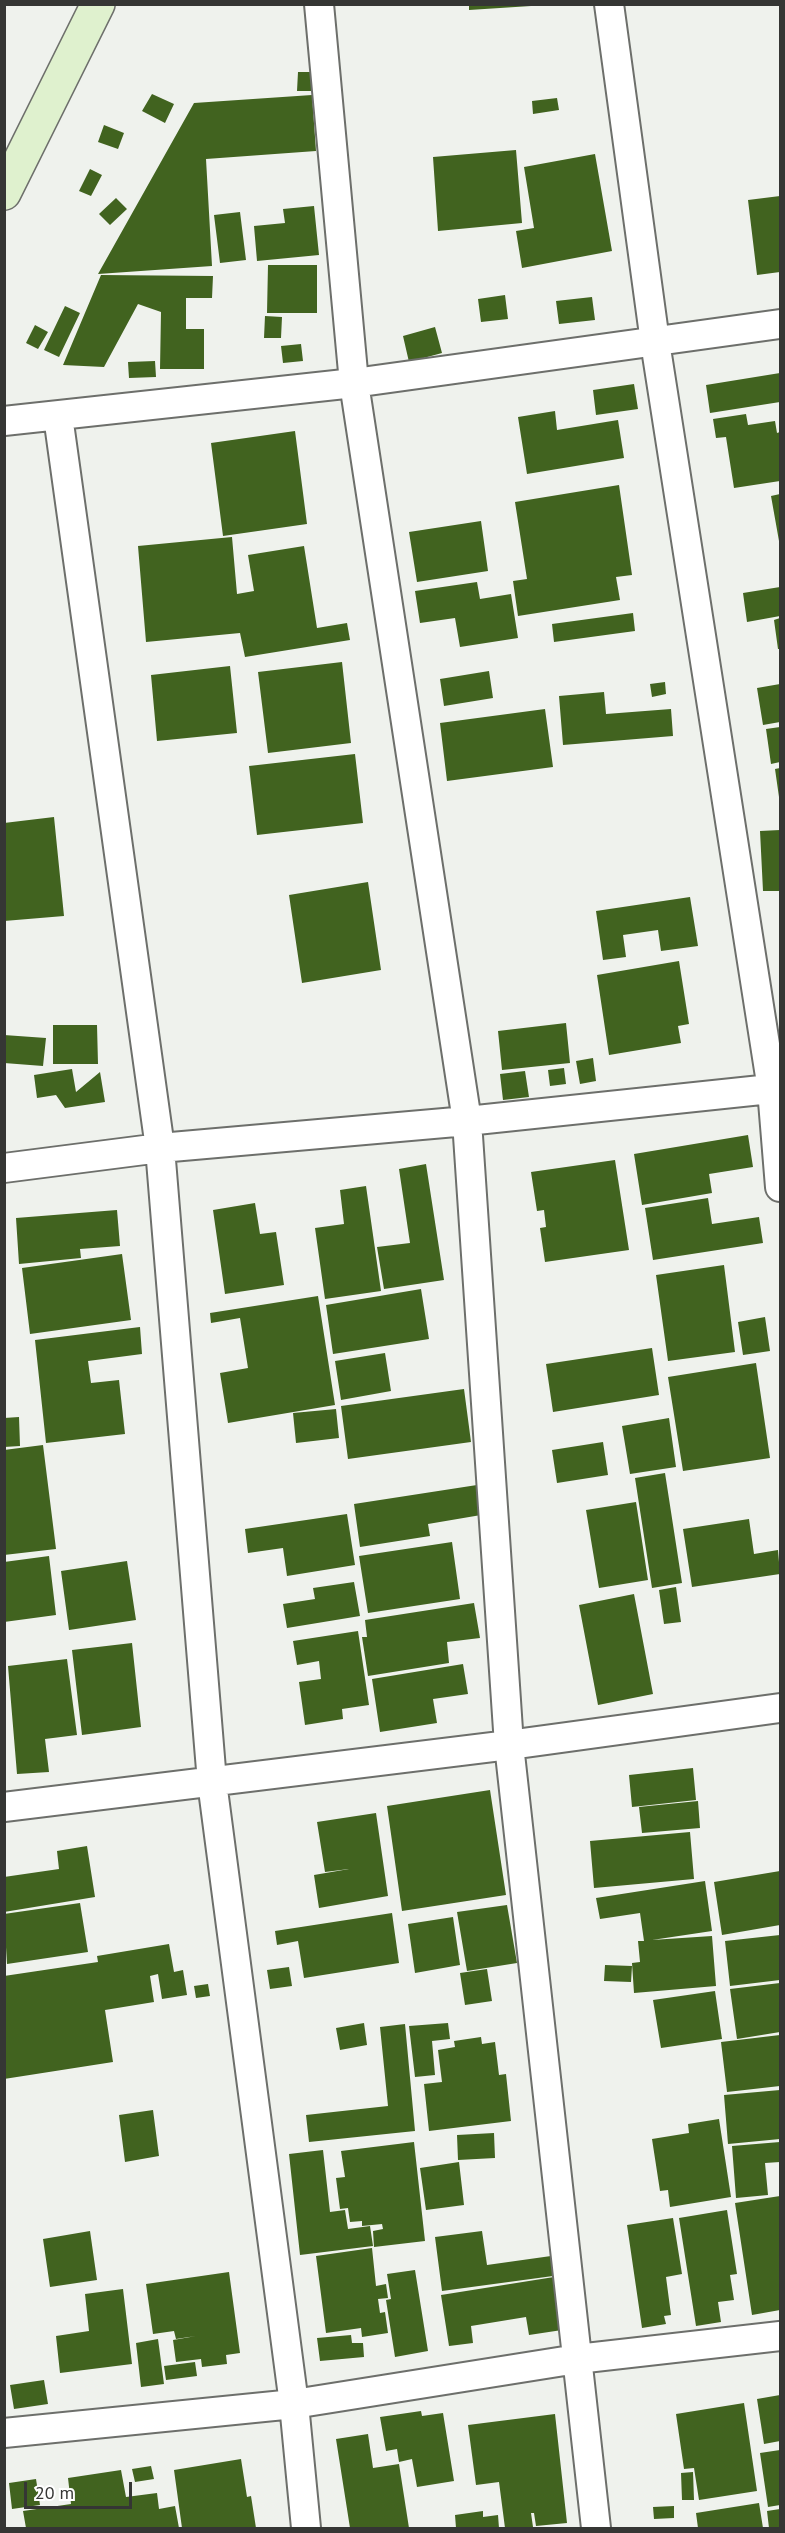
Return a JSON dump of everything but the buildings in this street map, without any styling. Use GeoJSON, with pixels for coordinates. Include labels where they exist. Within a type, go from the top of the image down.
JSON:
{"type":"FeatureCollection","features":[{"type":"Feature","properties":{"kind":"main road"},"geometry":{"type":"LineString","coordinates":[[4,194],[98,4]]}},
{"type":"Feature","properties":{"kind":"street"},"geometry":{"type":"LineString","coordinates":[[319,4],[354,383],[467,1121],[509,1745],[596,2529]]}},
{"type":"Feature","properties":{"kind":"street"},"geometry":{"type":"LineString","coordinates":[[609,4],[655,342],[776,1089],[780,1187]]}},
{"type":"Feature","properties":{"kind":"street"},"geometry":{"type":"LineString","coordinates":[[4,421],[354,383],[780,324]]}},
{"type":"Feature","properties":{"kind":"street"},"geometry":{"type":"LineString","coordinates":[[58,416],[160,1148],[212,1782],[294,2404],[306,2529]]}},
{"type":"Feature","properties":{"kind":"street"},"geometry":{"type":"LineString","coordinates":[[4,1168],[160,1148],[467,1121],[776,1089]]}},
{"type":"Feature","properties":{"kind":"street"},"geometry":{"type":"LineString","coordinates":[[4,1807],[509,1745],[780,1708]]}},
{"type":"Feature","properties":{"kind":"street"},"geometry":{"type":"LineString","coordinates":[[4,2433],[294,2404],[577,2359],[780,2336]]}}]}
